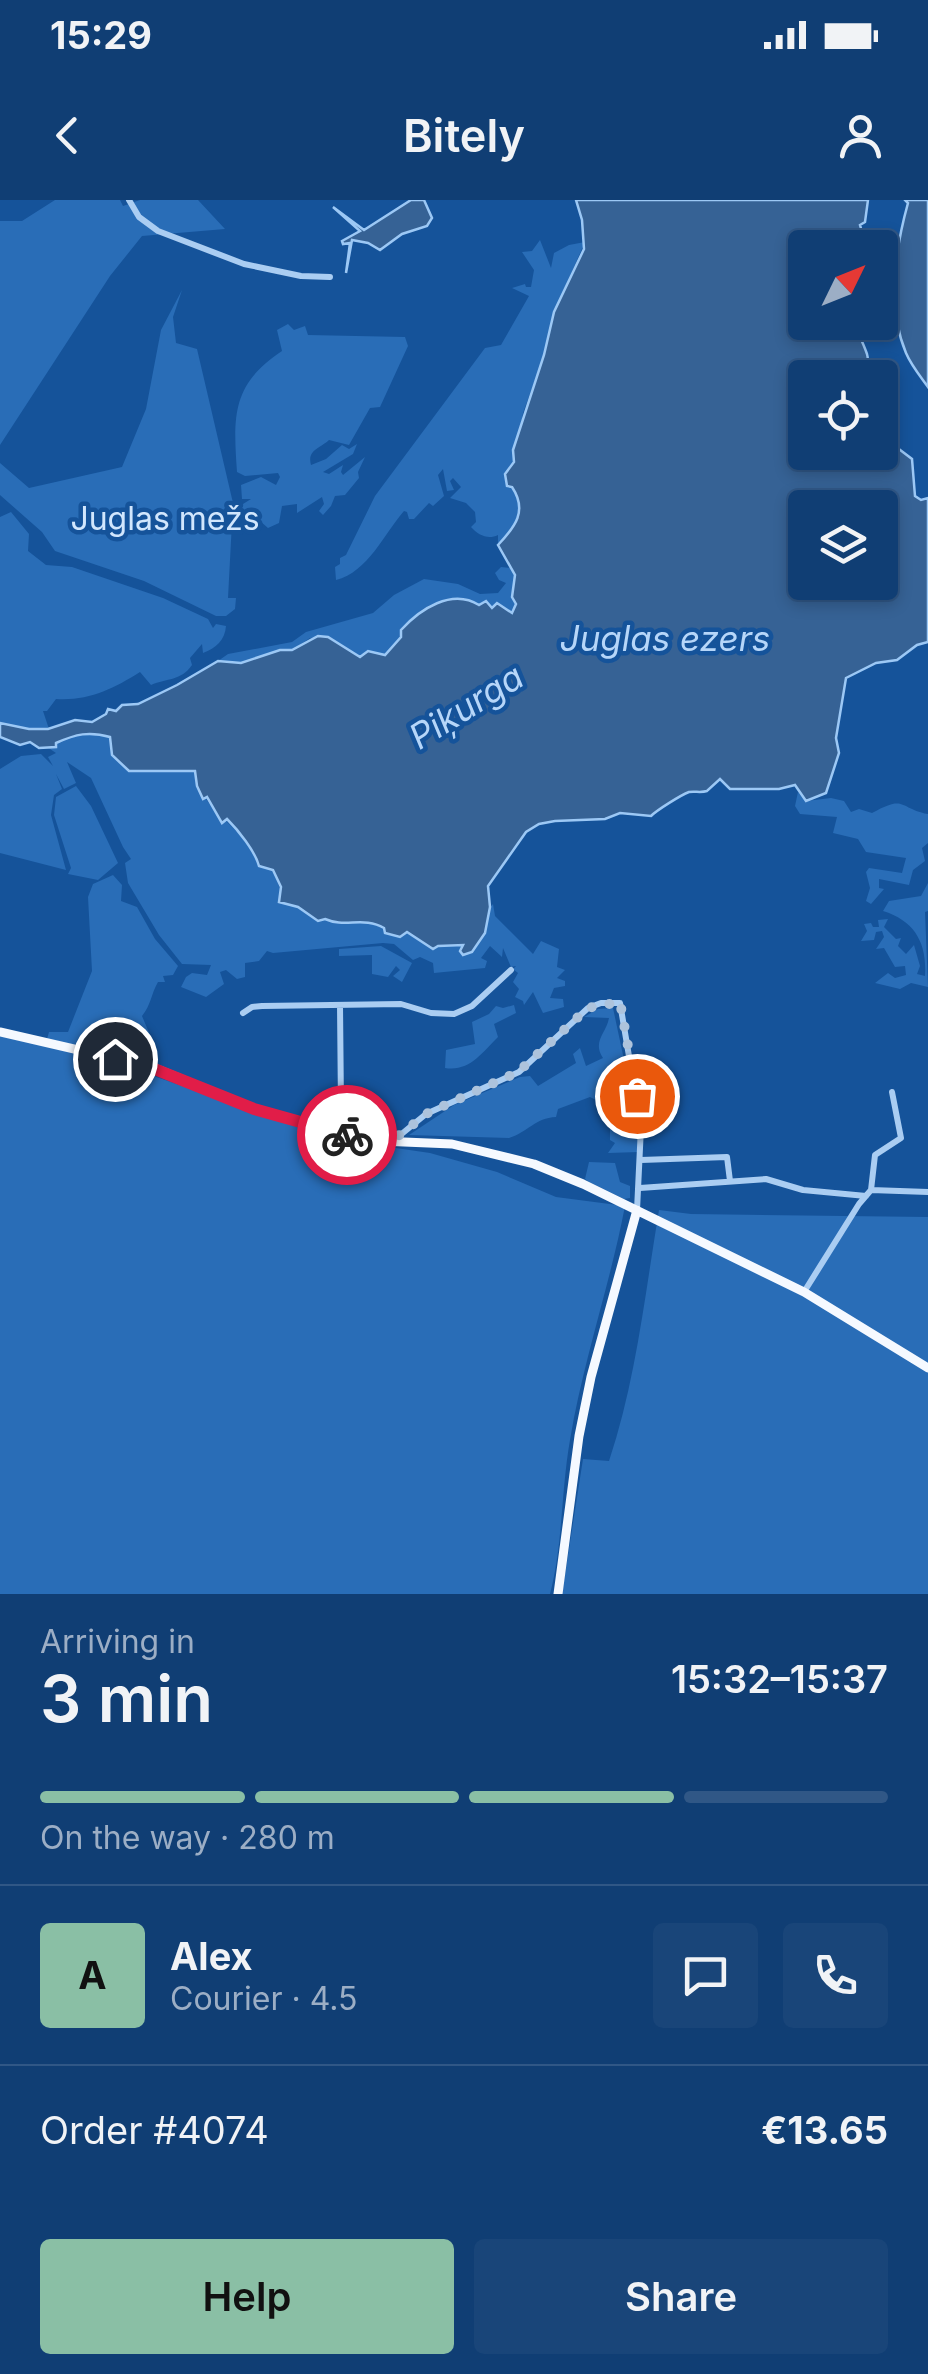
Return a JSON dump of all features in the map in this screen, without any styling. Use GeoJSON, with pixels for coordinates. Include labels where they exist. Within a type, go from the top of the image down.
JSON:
{"type":"FeatureCollection","features":[{"type":"Feature","properties":{"kind":"main road"},"geometry":{"type":"LineString","coordinates":[[0,1032],[152,1068],[254,1109],[335,1132],[452,1144],[545,1168],[804,1292],[928,1368]]}},
{"type":"Feature","properties":{"kind":"main road"},"geometry":{"type":"LineString","coordinates":[[558,1594],[578,1436],[638,1210]]}},
{"type":"Feature","properties":{"kind":"street"},"geometry":{"type":"LineString","coordinates":[[129,200],[139,217],[158,231],[244,264],[300,276],[330,277]]}},
{"type":"Feature","properties":{"kind":"street"},"geometry":{"type":"LineString","coordinates":[[243,1013],[252,1007],[401,1004],[441,1014],[460,1013],[511,970]]}},
{"type":"Feature","properties":{"kind":"street"},"geometry":{"type":"LineString","coordinates":[[393,1140],[428,1113],[518,1072],[588,1008],[620,1002],[640,1119],[638,1210]]}},
{"type":"Feature","properties":{"kind":"street"},"geometry":{"type":"LineString","coordinates":[[335,1132],[340,1108],[340,1006]]}},
{"type":"Feature","properties":{"kind":"street"},"geometry":{"type":"LineString","coordinates":[[804,1292],[868,1193],[876,1156],[901,1138],[892,1092]]}},
{"type":"Feature","properties":{"kind":"street"},"geometry":{"type":"LineString","coordinates":[[641,1160],[726,1156],[730,1181]]}},
{"type":"Feature","properties":{"kind":"street"},"geometry":{"type":"LineString","coordinates":[[640,1188],[775,1180],[803,1190],[928,1192]]}},
{"type":"Feature","properties":{"kind":"green space","name":"Juglas mežs"},"geometry":{"type":"Polygon","coordinates":[[[55,200],[120,200],[123,206],[140,200],[198,200],[225,229],[142,236],[110,276],[0,445],[0,221],[22,221],[55,200]]]}},
{"type":"Feature","properties":{"kind":"green space"},"geometry":{"type":"Polygon","coordinates":[[[540,240],[551,268],[554,253],[585,242],[554,312],[544,355],[523,413],[515,462],[509,467],[520,507],[513,527],[498,545],[498,535],[487,537],[474,530],[471,527],[476,522],[475,512],[466,503],[450,498],[461,487],[453,478],[450,481],[454,490],[447,491],[443,469],[438,475],[444,496],[433,506],[429,503],[414,519],[409,519],[404,511],[366,561],[336,580],[335,567],[346,555],[375,496],[485,348],[501,345],[529,296],[512,288],[525,284],[531,287],[534,270],[522,252],[532,251],[540,240]]]}},
{"type":"Feature","properties":{"kind":"green space","name":"Juglas mežs"},"geometry":{"type":"Polygon","coordinates":[[[182,290],[173,317],[176,343],[197,349],[233,503],[228,598],[236,598],[235,609],[226,616],[216,616],[144,581],[55,551],[42,532],[0,495],[0,463],[29,488],[122,467],[146,409],[161,330],[182,290]]]}},
{"type":"Feature","properties":{"kind":"green space"},"geometry":{"type":"Polygon","coordinates":[[[288,324],[294,330],[305,326],[308,335],[405,337],[408,346],[380,407],[370,408],[349,445],[329,440],[311,456],[311,465],[326,459],[342,445],[349,449],[357,444],[353,454],[323,472],[329,474],[343,465],[343,475],[365,457],[359,478],[345,495],[335,496],[323,515],[319,511],[324,504],[322,497],[297,513],[297,504],[282,506],[279,523],[268,528],[260,521],[252,522],[257,516],[253,511],[241,511],[251,499],[242,499],[241,485],[261,477],[276,485],[280,477],[278,473],[245,476],[237,472],[236,417],[253,376],[282,351],[277,330],[288,324]]]}},
{"type":"Feature","properties":{"kind":"green space"},"geometry":{"type":"Polygon","coordinates":[[[11,512],[29,534],[28,551],[46,565],[72,567],[163,598],[208,619],[213,628],[216,624],[226,626],[222,639],[203,653],[202,644],[190,658],[192,665],[188,670],[173,678],[151,685],[140,672],[100,693],[56,699],[43,711],[49,729],[0,723],[0,517],[11,512]]]}},
{"type":"Feature","properties":{"kind":"green space"},"geometry":{"type":"Polygon","coordinates":[[[501,567],[511,568],[515,575],[512,597],[516,603],[511,614],[465,601],[439,602],[414,616],[386,655],[360,657],[328,637],[310,638],[292,650],[241,663],[218,661],[228,654],[292,642],[306,632],[373,613],[394,595],[424,579],[458,584],[480,594],[498,593],[506,583],[495,573],[501,567]]]}},
{"type":"Feature","properties":{"kind":"green space"},"geometry":{"type":"Polygon","coordinates":[[[82,733],[110,737],[112,752],[129,771],[195,771],[205,798],[254,852],[259,866],[273,870],[282,894],[318,921],[368,921],[400,937],[407,932],[428,947],[464,945],[461,951],[469,954],[485,933],[487,911],[493,904],[495,916],[533,954],[541,941],[559,949],[557,967],[565,970],[557,978],[565,981],[565,986],[554,988],[550,998],[563,999],[564,1007],[543,1013],[533,992],[524,1005],[515,997],[519,989],[513,982],[518,973],[513,969],[516,966],[511,967],[503,948],[502,957],[490,946],[481,958],[487,961],[485,968],[434,973],[433,963],[420,957],[413,960],[394,944],[267,951],[259,961],[245,963],[245,977],[237,979],[226,970],[220,972],[224,984],[206,997],[181,987],[192,973],[207,975],[211,965],[182,964],[159,935],[128,883],[125,863],[131,859],[91,778],[67,762],[76,783],[64,789],[56,774],[62,789],[54,795],[51,815],[66,870],[0,853],[0,769],[21,756],[41,754],[53,766],[48,757],[56,753],[47,747],[82,733]]]}},
{"type":"Feature","properties":{"kind":"green space"},"geometry":{"type":"Polygon","coordinates":[[[76,786],[91,806],[118,863],[98,880],[68,874],[71,868],[54,815],[56,797],[76,786]]]}},
{"type":"Feature","properties":{"kind":"green space"},"geometry":{"type":"Polygon","coordinates":[[[798,792],[806,801],[844,801],[851,812],[859,809],[872,813],[897,803],[928,814],[928,843],[922,848],[925,861],[913,870],[909,885],[879,879],[879,888],[884,889],[871,904],[866,901],[869,868],[902,873],[906,858],[866,852],[858,839],[833,833],[837,817],[800,814],[795,806],[798,792]]]}},
{"type":"Feature","properties":{"kind":"green space"},"geometry":{"type":"Polygon","coordinates":[[[113,875],[122,885],[121,901],[137,907],[155,939],[178,966],[173,975],[163,976],[165,982],[158,982],[142,1016],[155,1047],[150,1061],[47,1039],[49,1032],[68,1032],[92,971],[88,897],[93,884],[113,875]]]}},
{"type":"Feature","properties":{"kind":"green space"},"geometry":{"type":"Polygon","coordinates":[[[928,883],[928,987],[911,983],[900,989],[875,983],[888,973],[895,978],[906,975],[905,966],[895,967],[884,948],[876,949],[884,937],[882,931],[876,932],[874,940],[861,941],[867,931],[864,924],[879,927],[878,920],[888,919],[884,927],[896,939],[901,938],[898,946],[906,954],[914,945],[920,966],[917,974],[925,976],[924,953],[917,935],[903,921],[883,911],[889,901],[921,896],[928,883]]]}},
{"type":"Feature","properties":{"kind":"green space"},"geometry":{"type":"Polygon","coordinates":[[[381,946],[412,963],[402,982],[393,976],[400,970],[396,966],[388,977],[372,974],[372,955],[339,956],[339,949],[381,946]]]}},
{"type":"Feature","properties":{"kind":"green space"},"geometry":{"type":"Polygon","coordinates":[[[514,1005],[516,1013],[494,1024],[498,1037],[481,1055],[461,1067],[445,1068],[446,1050],[475,1044],[472,1022],[496,1006],[514,1005]]]}},
{"type":"Feature","properties":{"kind":"green space"},"geometry":{"type":"Polygon","coordinates":[[[613,1008],[637,1121],[639,1152],[608,1153],[615,1143],[610,1140],[610,1107],[590,1097],[558,1109],[556,1117],[509,1138],[409,1135],[454,1105],[520,1077],[530,1076],[538,1086],[576,1063],[573,1054],[580,1048],[586,1066],[603,1058],[599,1042],[609,1018],[584,1017],[598,1009],[613,1008]]]}},
{"type":"Feature","properties":{"kind":"green space"},"geometry":{"type":"Polygon","coordinates":[[[0,1036],[105,1059],[334,1139],[430,1153],[497,1172],[556,1197],[625,1206],[575,1411],[550,1594],[0,1594],[0,1036]]]}},
{"type":"Feature","properties":{"kind":"green space"},"geometry":{"type":"Polygon","coordinates":[[[589,1162],[615,1163],[620,1182],[630,1186],[630,1198],[624,1199],[585,1179],[589,1162]]]}},
{"type":"Feature","properties":{"kind":"green space"},"geometry":{"type":"Polygon","coordinates":[[[659,1210],[691,1214],[928,1217],[928,1594],[562,1594],[583,1459],[609,1461],[626,1399],[659,1210]]]}},
{"type":"Feature","properties":{"kind":"water"},"geometry":{"type":"Polygon","coordinates":[[[411,200],[424,200],[432,218],[427,226],[402,234],[380,250],[352,240],[346,273],[350,243],[342,241],[360,231],[333,207],[364,230],[411,200]]]}},
{"type":"Feature","properties":{"kind":"water","name":"Juglas ezers"},"geometry":{"type":"Polygon","coordinates":[[[576,200],[868,200],[861,230],[788,230],[788,340],[861,340],[867,360],[788,360],[788,470],[898,470],[898,448],[912,459],[915,496],[921,500],[928,498],[928,642],[897,660],[876,663],[846,678],[836,738],[839,753],[826,793],[806,801],[795,785],[779,789],[730,789],[720,779],[707,791],[689,792],[651,816],[620,813],[605,819],[539,824],[526,832],[488,886],[490,907],[485,933],[472,952],[463,955],[463,945],[433,949],[407,932],[400,937],[369,923],[318,921],[298,907],[279,902],[281,887],[273,870],[259,866],[236,829],[227,819],[222,823],[207,797],[203,799],[195,771],[129,771],[112,755],[110,737],[102,735],[76,736],[56,743],[56,747],[39,748],[30,742],[20,745],[0,737],[0,723],[48,729],[75,720],[92,722],[108,709],[116,711],[122,705],[138,704],[218,661],[241,663],[292,650],[318,636],[328,637],[360,657],[368,651],[385,655],[409,622],[427,608],[447,600],[469,600],[479,605],[486,601],[492,608],[497,603],[512,613],[516,604],[512,597],[515,575],[498,545],[514,525],[519,504],[512,487],[507,486],[505,474],[514,462],[513,450],[554,312],[584,249],[576,200]]]}},
{"type":"Feature","properties":{"kind":"water"},"geometry":{"type":"Polygon","coordinates":[[[905,200],[928,200],[928,387],[906,353],[898,326],[898,250],[908,203],[905,200]]]}},
{"type":"Feature","properties":{"kind":"way so far"},"geometry":{"type":"LineString","coordinates":[[347,1135],[393,1140],[446,1103],[518,1072],[580,1013],[601,1003],[620,1002],[637,1096]]}},
{"type":"Feature","properties":{"kind":"route"},"geometry":{"type":"LineString","coordinates":[[115,1059],[152,1068],[254,1109],[347,1135]]}},
{"type":"Feature","properties":{"kind":"water label","name":"Piķurga"},"geometry":{"type":"Point","coordinates":[466,706]}}]}
